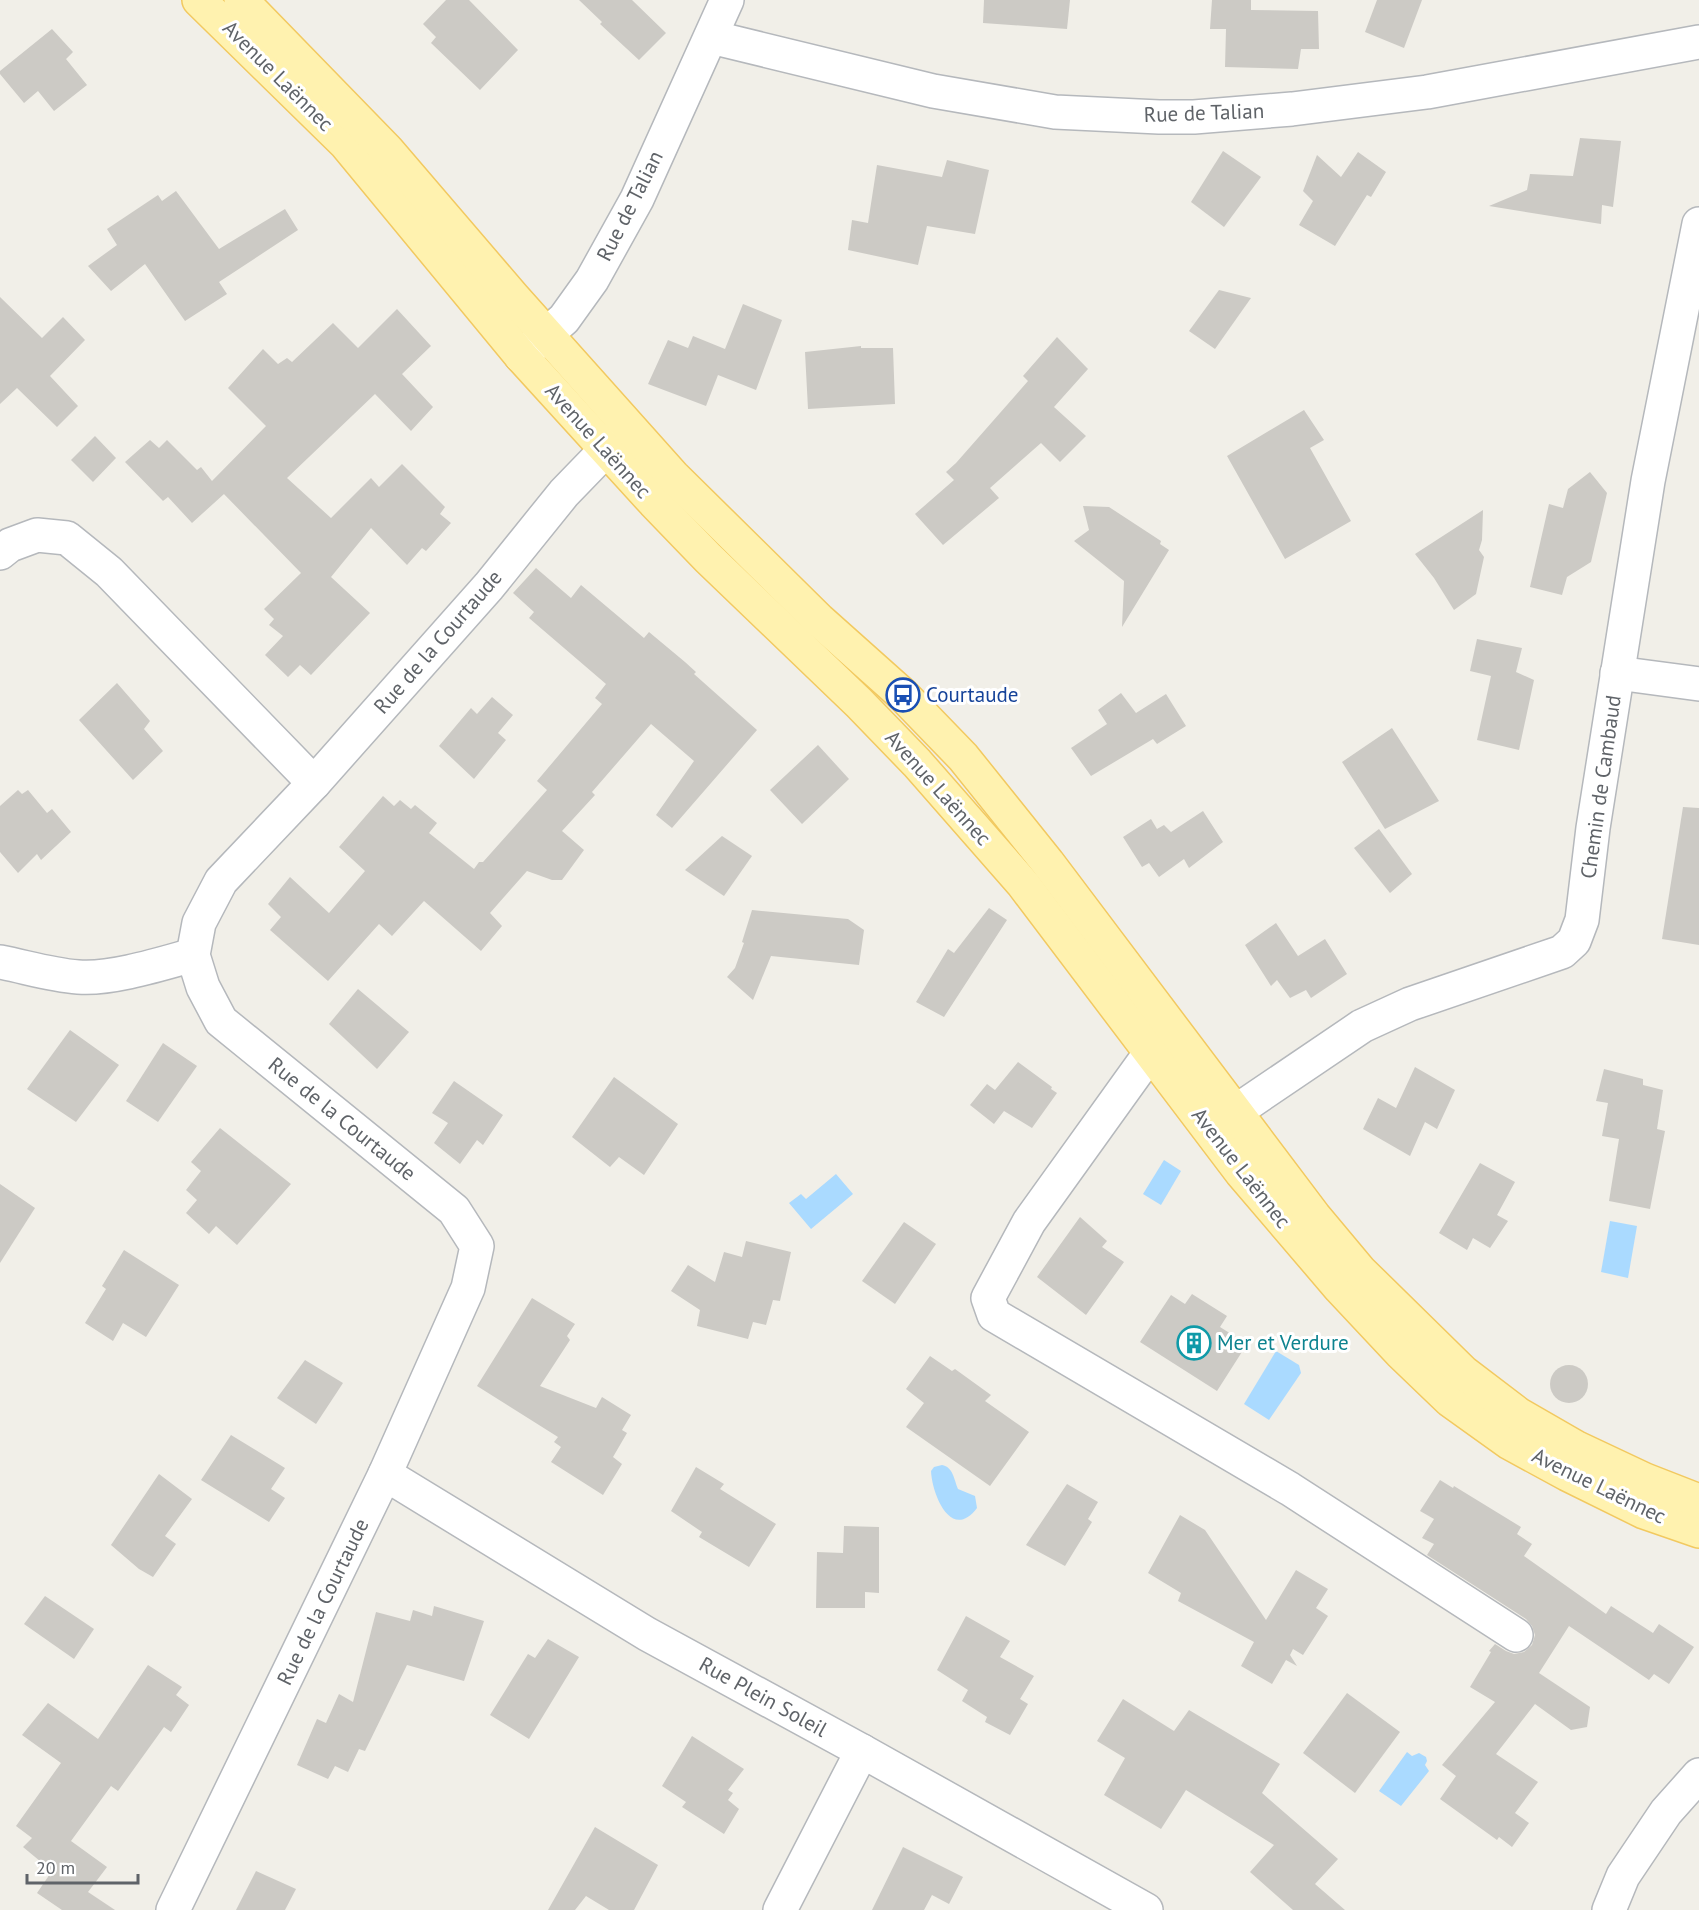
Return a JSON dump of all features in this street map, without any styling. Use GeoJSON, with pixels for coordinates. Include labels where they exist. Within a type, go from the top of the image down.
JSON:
{"type":"FeatureCollection","features":[{"type":"Feature","properties":{"kind":"main road","name":"Avenue Laënnec"},"geometry":{"type":"LineString","coordinates":[[199,0],[346,144],[521,356],[617,438],[673,476],[819,620],[903,695],[963,757],[1048,863],[1314,1216],[1360,1272],[1463,1372],[1518,1414],[1577,1448],[1645,1480],[1699,1501]]}},
{"type":"Feature","properties":{"kind":"main road","name":"Avenue Laënnec"},"geometry":{"type":"LineString","coordinates":[[241,0],[387,150],[547,334],[617,438],[708,558],[917,763],[1023,884],[1241,1172],[1340,1288],[1400,1352],[1450,1400],[1510,1443],[1644,1512],[1699,1531]]}},
{"type":"Feature","properties":{"kind":"street","name":"Rue de Talian"},"geometry":{"type":"LineString","coordinates":[[521,356],[564,319],[592,280],[637,199],[727,0]]}},
{"type":"Feature","properties":{"kind":"street","name":"Rue de Talian"},"geometry":{"type":"LineString","coordinates":[[711,36],[933,91],[1055,112],[1160,117],[1194,117],[1292,109],[1427,92],[1699,42]]}},
{"type":"Feature","properties":{"kind":"street","name":"Chemin de Cambaud"},"geometry":{"type":"LineString","coordinates":[[1209,1130],[1362,1026],[1410,1004],[1562,952],[1574,941],[1582,920],[1593,828],[1648,482],[1690,318],[1699,224]]}},
{"type":"Feature","properties":{"kind":"street","name":"Rue de la Courtaude"},"geometry":{"type":"LineString","coordinates":[[173,1910],[385,1474],[468,1288],[477,1246],[454,1210],[221,1020],[203,987],[193,955],[199,923],[221,881],[314,783],[489,586],[564,493],[617,438]]}},
{"type":"Feature","properties":{"kind":"street"},"geometry":{"type":"LineString","coordinates":[[0,553],[10,545],[37,535],[68,538],[109,572],[314,783]]}},
{"type":"Feature","properties":{"kind":"street"},"geometry":{"type":"LineString","coordinates":[[1617,673],[1699,684]]}},
{"type":"Feature","properties":{"kind":"street"},"geometry":{"type":"LineString","coordinates":[[0,962],[53,975],[81,978],[121,973],[193,955]]}},
{"type":"Feature","properties":{"kind":"street"},"geometry":{"type":"LineString","coordinates":[[1150,1052],[1029,1222],[988,1298],[994,1315],[1290,1489],[1516,1635]]}},
{"type":"Feature","properties":{"kind":"street","name":"Rue Plein Soleil"},"geometry":{"type":"LineString","coordinates":[[385,1474],[647,1634],[1146,1910]]}},
{"type":"Feature","properties":{"kind":"street"},"geometry":{"type":"LineString","coordinates":[[780,1910],[862,1751]]}},
{"type":"Feature","properties":{"kind":"street"},"geometry":{"type":"LineString","coordinates":[[1609,1910],[1623,1876],[1666,1812],[1699,1775]]}},
{"type":"Feature","properties":{"kind":"water"},"geometry":{"type":"Polygon","coordinates":[[[1164,1160],[1181,1171],[1161,1205],[1143,1194],[1164,1160]]]}},
{"type":"Feature","properties":{"kind":"water"},"geometry":{"type":"Polygon","coordinates":[[[836,1174],[853,1194],[811,1229],[789,1203],[801,1194],[806,1199],[836,1174]]]}},
{"type":"Feature","properties":{"kind":"water"},"geometry":{"type":"Polygon","coordinates":[[[1610,1221],[1637,1226],[1628,1278],[1601,1272],[1610,1221]]]}},
{"type":"Feature","properties":{"kind":"water"},"geometry":{"type":"Polygon","coordinates":[[[1276,1351],[1299,1365],[1301,1373],[1269,1420],[1244,1404],[1276,1351]]]}},
{"type":"Feature","properties":{"kind":"water"},"geometry":{"type":"Polygon","coordinates":[[[942,1465],[951,1471],[958,1489],[975,1496],[977,1508],[968,1517],[959,1520],[951,1517],[939,1502],[931,1471],[934,1467],[942,1465]]]}},
{"type":"Feature","properties":{"kind":"water"},"geometry":{"type":"Polygon","coordinates":[[[1407,1752],[1412,1756],[1419,1753],[1426,1757],[1425,1765],[1429,1771],[1401,1806],[1379,1791],[1407,1752]]]}},
{"type":"Feature","properties":{"kind":"building"},"geometry":{"type":"Polygon","coordinates":[[[446,0],[469,0],[518,50],[480,90],[431,43],[436,37],[423,24],[446,0]]]}},
{"type":"Feature","properties":{"kind":"building"},"geometry":{"type":"Polygon","coordinates":[[[579,0],[632,0],[666,33],[639,60],[600,24],[602,22],[579,0]]]}},
{"type":"Feature","properties":{"kind":"building"},"geometry":{"type":"Polygon","coordinates":[[[984,0],[1070,0],[1067,29],[983,23],[984,0]]]}},
{"type":"Feature","properties":{"kind":"building"},"geometry":{"type":"Polygon","coordinates":[[[1212,0],[1251,0],[1251,10],[1318,11],[1319,49],[1301,49],[1298,69],[1225,67],[1226,29],[1210,29],[1212,0]]]}},
{"type":"Feature","properties":{"kind":"building"},"geometry":{"type":"Polygon","coordinates":[[[1377,0],[1422,0],[1404,48],[1365,32],[1377,0]]]}},
{"type":"Feature","properties":{"kind":"building"},"geometry":{"type":"Polygon","coordinates":[[[52,29],[73,52],[66,59],[87,85],[54,111],[38,91],[24,103],[0,74],[0,71],[52,29]]]}},
{"type":"Feature","properties":{"kind":"building"},"geometry":{"type":"Polygon","coordinates":[[[1580,138],[1621,141],[1613,207],[1602,205],[1601,224],[1489,206],[1527,190],[1530,174],[1573,176],[1580,138]]]}},
{"type":"Feature","properties":{"kind":"building"},"geometry":{"type":"Polygon","coordinates":[[[1223,151],[1261,177],[1224,227],[1191,202],[1223,151]]]}},
{"type":"Feature","properties":{"kind":"building"},"geometry":{"type":"Polygon","coordinates":[[[1358,152],[1386,172],[1371,197],[1367,195],[1335,246],[1299,225],[1313,201],[1303,191],[1317,155],[1341,177],[1358,152]]]}},
{"type":"Feature","properties":{"kind":"building"},"geometry":{"type":"Polygon","coordinates":[[[947,160],[989,170],[975,234],[927,226],[918,265],[848,250],[852,220],[868,223],[877,165],[942,177],[947,160]]]}},
{"type":"Feature","properties":{"kind":"building"},"geometry":{"type":"Polygon","coordinates":[[[176,191],[219,249],[285,209],[298,230],[219,282],[227,294],[185,321],[145,264],[111,291],[88,266],[117,245],[107,229],[158,195],[162,201],[176,191]]]}},
{"type":"Feature","properties":{"kind":"building"},"geometry":{"type":"Polygon","coordinates":[[[1219,290],[1251,298],[1215,349],[1189,331],[1219,290]]]}},
{"type":"Feature","properties":{"kind":"building"},"geometry":{"type":"Polygon","coordinates":[[[0,297],[42,338],[63,317],[85,340],[50,376],[78,406],[57,427],[17,388],[0,404],[0,297]]]}},
{"type":"Feature","properties":{"kind":"building"},"geometry":{"type":"Polygon","coordinates":[[[743,304],[782,320],[756,390],[718,375],[706,406],[648,384],[668,340],[688,348],[693,336],[725,349],[743,304]]]}},
{"type":"Feature","properties":{"kind":"building"},"geometry":{"type":"Polygon","coordinates":[[[397,309],[431,346],[402,374],[433,407],[411,431],[375,394],[287,478],[331,518],[371,478],[379,487],[402,464],[445,507],[440,514],[451,523],[426,551],[422,548],[407,565],[371,528],[331,577],[370,613],[311,675],[300,665],[288,677],[265,655],[283,636],[269,625],[274,619],[264,609],[301,573],[224,494],[192,523],[168,497],[163,501],[125,462],[150,440],[159,448],[167,440],[197,470],[201,467],[212,481],[266,426],[228,388],[263,349],[278,364],[287,358],[292,362],[333,323],[358,348],[397,309]]]}},
{"type":"Feature","properties":{"kind":"building"},"geometry":{"type":"Polygon","coordinates":[[[1057,337],[1088,369],[1054,407],[1086,436],[1060,462],[1041,443],[990,488],[999,498],[943,545],[915,514],[954,480],[946,472],[1028,381],[1023,376],[1057,337]]]}},
{"type":"Feature","properties":{"kind":"building"},"geometry":{"type":"Polygon","coordinates":[[[861,346],[861,348],[893,348],[895,404],[808,409],[805,352],[861,346]]]}},
{"type":"Feature","properties":{"kind":"building"},"geometry":{"type":"Polygon","coordinates":[[[1304,410],[1324,440],[1310,448],[1351,521],[1285,559],[1227,456],[1304,410]]]}},
{"type":"Feature","properties":{"kind":"building"},"geometry":{"type":"Polygon","coordinates":[[[95,436],[116,458],[93,482],[71,460],[95,436]]]}},
{"type":"Feature","properties":{"kind":"building"},"geometry":{"type":"Polygon","coordinates":[[[1590,472],[1607,493],[1591,562],[1567,577],[1562,595],[1530,587],[1549,504],[1563,508],[1568,489],[1590,472]]]}},
{"type":"Feature","properties":{"kind":"building"},"geometry":{"type":"Polygon","coordinates":[[[1083,506],[1109,507],[1161,541],[1160,544],[1169,550],[1122,627],[1124,581],[1074,541],[1089,530],[1083,506]]]}},
{"type":"Feature","properties":{"kind":"building"},"geometry":{"type":"Polygon","coordinates":[[[1483,510],[1482,540],[1479,550],[1484,557],[1476,594],[1454,610],[1434,578],[1415,554],[1483,510]]]}},
{"type":"Feature","properties":{"kind":"building"},"geometry":{"type":"Polygon","coordinates":[[[536,568],[571,598],[581,585],[644,638],[649,632],[685,662],[696,672],[694,674],[757,730],[672,828],[656,815],[694,761],[651,724],[592,792],[595,795],[562,831],[584,850],[562,880],[552,880],[527,871],[490,913],[502,926],[481,951],[424,901],[392,936],[379,924],[328,981],[270,930],[281,917],[268,904],[290,877],[329,913],[365,871],[339,847],[383,796],[394,806],[400,800],[411,809],[415,805],[437,823],[429,833],[474,869],[479,862],[483,862],[547,790],[537,781],[602,704],[595,698],[606,684],[529,618],[534,612],[513,593],[536,568]]]}},
{"type":"Feature","properties":{"kind":"building"},"geometry":{"type":"Polygon","coordinates":[[[1477,639],[1522,648],[1516,672],[1534,680],[1519,750],[1477,740],[1491,676],[1470,671],[1477,639]]]}},
{"type":"Feature","properties":{"kind":"building"},"geometry":{"type":"Polygon","coordinates":[[[117,683],[150,721],[144,729],[163,751],[133,780],[79,720],[117,683]]]}},
{"type":"Feature","properties":{"kind":"building"},"geometry":{"type":"Polygon","coordinates":[[[1121,693],[1136,713],[1166,694],[1186,726],[1157,744],[1153,739],[1091,776],[1071,748],[1107,724],[1098,710],[1121,693]]]}},
{"type":"Feature","properties":{"kind":"building"},"geometry":{"type":"Polygon","coordinates":[[[492,697],[513,715],[498,733],[506,740],[474,779],[439,746],[471,708],[477,714],[492,697]]]}},
{"type":"Feature","properties":{"kind":"building"},"geometry":{"type":"Polygon","coordinates":[[[1392,728],[1439,801],[1385,829],[1342,762],[1392,728]]]}},
{"type":"Feature","properties":{"kind":"building"},"geometry":{"type":"Polygon","coordinates":[[[818,745],[849,779],[802,824],[770,790],[818,745]]]}},
{"type":"Feature","properties":{"kind":"building"},"geometry":{"type":"Polygon","coordinates":[[[18,790],[22,794],[28,790],[47,813],[52,809],[71,832],[41,860],[37,854],[18,873],[0,852],[0,806],[18,790]]]}},
{"type":"Feature","properties":{"kind":"building"},"geometry":{"type":"Polygon","coordinates":[[[1683,807],[1699,808],[1699,945],[1662,939],[1683,807]]]}},
{"type":"Feature","properties":{"kind":"building"},"geometry":{"type":"Polygon","coordinates":[[[1203,811],[1223,842],[1189,868],[1184,859],[1159,877],[1149,863],[1142,867],[1123,837],[1151,819],[1157,829],[1164,825],[1171,832],[1203,811]]]}},
{"type":"Feature","properties":{"kind":"building"},"geometry":{"type":"Polygon","coordinates":[[[1379,829],[1412,874],[1390,893],[1354,848],[1379,829]]]}},
{"type":"Feature","properties":{"kind":"building"},"geometry":{"type":"Polygon","coordinates":[[[722,836],[752,856],[724,896],[685,870],[722,836]]]}},
{"type":"Feature","properties":{"kind":"building"},"geometry":{"type":"Polygon","coordinates":[[[989,908],[1007,920],[944,1017],[916,1002],[948,949],[954,953],[989,908]]]}},
{"type":"Feature","properties":{"kind":"building"},"geometry":{"type":"Polygon","coordinates":[[[752,910],[848,919],[864,930],[859,965],[771,956],[753,1000],[727,977],[735,968],[752,910]]]}},
{"type":"Feature","properties":{"kind":"building"},"geometry":{"type":"Polygon","coordinates":[[[1276,923],[1298,956],[1325,939],[1347,974],[1311,998],[1306,990],[1290,998],[1277,980],[1271,986],[1245,945],[1276,923]]]}},
{"type":"Feature","properties":{"kind":"building"},"geometry":{"type":"Polygon","coordinates":[[[358,989],[409,1032],[377,1069],[329,1024],[358,989]]]}},
{"type":"Feature","properties":{"kind":"building"},"geometry":{"type":"Polygon","coordinates":[[[70,1030],[119,1065],[76,1122],[27,1089],[70,1030]]]}},
{"type":"Feature","properties":{"kind":"building"},"geometry":{"type":"Polygon","coordinates":[[[163,1043],[197,1066],[158,1122],[126,1101],[163,1043]]]}},
{"type":"Feature","properties":{"kind":"building"},"geometry":{"type":"Polygon","coordinates":[[[1018,1062],[1057,1093],[1032,1128],[1004,1111],[994,1124],[970,1105],[987,1084],[995,1090],[1018,1062]]]}},
{"type":"Feature","properties":{"kind":"building"},"geometry":{"type":"Polygon","coordinates":[[[1415,1067],[1455,1090],[1437,1129],[1425,1122],[1410,1156],[1363,1129],[1378,1098],[1396,1108],[1415,1067]]]}},
{"type":"Feature","properties":{"kind":"building"},"geometry":{"type":"Polygon","coordinates":[[[1604,1069],[1643,1079],[1643,1085],[1663,1090],[1657,1129],[1665,1131],[1650,1209],[1609,1201],[1619,1139],[1602,1136],[1608,1103],[1596,1101],[1604,1069]]]}},
{"type":"Feature","properties":{"kind":"building"},"geometry":{"type":"Polygon","coordinates":[[[614,1077],[678,1124],[644,1175],[619,1157],[610,1167],[572,1137],[614,1077]]]}},
{"type":"Feature","properties":{"kind":"building"},"geometry":{"type":"Polygon","coordinates":[[[454,1081],[503,1115],[483,1145],[477,1140],[460,1164],[434,1143],[448,1123],[432,1113],[454,1081]]]}},
{"type":"Feature","properties":{"kind":"building"},"geometry":{"type":"Polygon","coordinates":[[[220,1128],[291,1184],[237,1245],[216,1226],[209,1234],[186,1213],[197,1200],[186,1190],[201,1171],[191,1162],[220,1128]]]}},
{"type":"Feature","properties":{"kind":"building"},"geometry":{"type":"Polygon","coordinates":[[[1480,1163],[1515,1182],[1497,1215],[1508,1221],[1490,1248],[1473,1238],[1467,1250],[1439,1233],[1480,1163]]]}},
{"type":"Feature","properties":{"kind":"building"},"geometry":{"type":"Polygon","coordinates":[[[0,1184],[35,1208],[0,1263],[0,1184]]]}},
{"type":"Feature","properties":{"kind":"building"},"geometry":{"type":"Polygon","coordinates":[[[1080,1217],[1107,1241],[1102,1247],[1124,1262],[1086,1315],[1037,1277],[1080,1217]]]}},
{"type":"Feature","properties":{"kind":"building"},"geometry":{"type":"Polygon","coordinates":[[[904,1222],[936,1244],[895,1304],[862,1281],[904,1222]]]}},
{"type":"Feature","properties":{"kind":"building"},"geometry":{"type":"Polygon","coordinates":[[[746,1241],[791,1252],[780,1301],[773,1300],[766,1325],[753,1322],[748,1339],[697,1326],[700,1310],[671,1291],[688,1265],[715,1282],[724,1252],[742,1257],[746,1241]]]}},
{"type":"Feature","properties":{"kind":"building"},"geometry":{"type":"Polygon","coordinates":[[[124,1250],[179,1285],[146,1337],[123,1323],[113,1341],[85,1323],[106,1289],[102,1286],[124,1250]]]}},
{"type":"Feature","properties":{"kind":"building","name":"Mer et Verdure"},"geometry":{"type":"Polygon","coordinates":[[[1192,1294],[1227,1316],[1220,1327],[1247,1344],[1217,1391],[1140,1342],[1171,1295],[1185,1304],[1192,1294]]]}},
{"type":"Feature","properties":{"kind":"building"},"geometry":{"type":"Polygon","coordinates":[[[532,1298],[575,1324],[567,1336],[570,1340],[540,1386],[596,1408],[602,1397],[631,1415],[622,1430],[627,1433],[613,1457],[622,1464],[603,1495],[551,1462],[561,1447],[554,1442],[558,1437],[477,1386],[532,1298]]]}},
{"type":"Feature","properties":{"kind":"building"},"geometry":{"type":"Polygon","coordinates":[[[930,1356],[952,1371],[955,1369],[991,1395],[985,1401],[1029,1432],[990,1486],[906,1427],[924,1403],[906,1389],[930,1356]]]}},
{"type":"Feature","properties":{"kind":"building"},"geometry":{"type":"Polygon","coordinates":[[[305,1360],[343,1383],[316,1424],[277,1398],[305,1360]]]}},
{"type":"Feature","properties":{"kind":"building"},"geometry":{"type":"Polygon","coordinates":[[[1569,1365],[1582,1371],[1588,1384],[1582,1397],[1569,1403],[1556,1397],[1550,1384],[1556,1371],[1569,1365]]]}},
{"type":"Feature","properties":{"kind":"building"},"geometry":{"type":"Polygon","coordinates":[[[231,1435],[285,1468],[271,1489],[285,1498],[269,1522],[201,1480],[231,1435]]]}},
{"type":"Feature","properties":{"kind":"building"},"geometry":{"type":"Polygon","coordinates":[[[696,1467],[724,1484],[720,1489],[776,1524],[749,1567],[699,1537],[702,1532],[671,1511],[696,1467]]]}},
{"type":"Feature","properties":{"kind":"building"},"geometry":{"type":"Polygon","coordinates":[[[159,1474],[192,1499],[165,1536],[176,1544],[153,1577],[139,1569],[111,1545],[159,1474]]]}},
{"type":"Feature","properties":{"kind":"building"},"geometry":{"type":"Polygon","coordinates":[[[1440,1480],[1453,1488],[1454,1486],[1521,1527],[1517,1534],[1532,1544],[1524,1556],[1606,1614],[1611,1606],[1653,1633],[1659,1624],[1694,1647],[1669,1684],[1654,1674],[1649,1680],[1569,1626],[1539,1673],[1590,1707],[1587,1727],[1571,1730],[1535,1704],[1496,1754],[1538,1782],[1515,1813],[1529,1823],[1512,1847],[1499,1837],[1497,1840],[1440,1799],[1456,1776],[1442,1765],[1495,1702],[1470,1687],[1491,1652],[1489,1651],[1495,1644],[1514,1654],[1524,1652],[1532,1645],[1535,1635],[1526,1619],[1427,1555],[1434,1544],[1422,1538],[1434,1519],[1420,1511],[1440,1480]]]}},
{"type":"Feature","properties":{"kind":"building"},"geometry":{"type":"Polygon","coordinates":[[[1067,1484],[1098,1502],[1088,1519],[1092,1522],[1065,1566],[1026,1545],[1067,1484]]]}},
{"type":"Feature","properties":{"kind":"building"},"geometry":{"type":"Polygon","coordinates":[[[1180,1515],[1205,1530],[1266,1620],[1296,1570],[1328,1589],[1316,1608],[1328,1616],[1303,1655],[1293,1649],[1290,1655],[1297,1666],[1286,1660],[1272,1684],[1241,1666],[1254,1642],[1178,1601],[1181,1593],[1148,1573],[1180,1515]]]}},
{"type":"Feature","properties":{"kind":"building"},"geometry":{"type":"Polygon","coordinates":[[[844,1526],[879,1527],[879,1593],[865,1592],[865,1608],[816,1608],[817,1552],[843,1553],[844,1526]]]}},
{"type":"Feature","properties":{"kind":"building"},"geometry":{"type":"Polygon","coordinates":[[[45,1596],[94,1629],[74,1659],[24,1624],[45,1596]]]}},
{"type":"Feature","properties":{"kind":"building"},"geometry":{"type":"Polygon","coordinates":[[[434,1606],[484,1621],[464,1681],[407,1665],[365,1751],[359,1749],[348,1772],[335,1766],[328,1779],[297,1765],[317,1719],[326,1723],[339,1694],[353,1702],[376,1612],[410,1621],[413,1610],[432,1616],[434,1606]]]}},
{"type":"Feature","properties":{"kind":"building"},"geometry":{"type":"Polygon","coordinates":[[[966,1616],[1010,1641],[1000,1657],[1034,1676],[1020,1699],[1028,1704],[1010,1735],[985,1722],[987,1717],[962,1701],[968,1690],[937,1670],[966,1616]]]}},
{"type":"Feature","properties":{"kind":"building"},"geometry":{"type":"Polygon","coordinates":[[[548,1639],[579,1657],[529,1739],[490,1715],[528,1654],[535,1658],[548,1639]]]}},
{"type":"Feature","properties":{"kind":"building"},"geometry":{"type":"Polygon","coordinates":[[[148,1665],[182,1687],[176,1695],[189,1705],[171,1732],[164,1727],[118,1791],[111,1786],[71,1841],[107,1867],[88,1892],[115,1910],[62,1910],[37,1893],[52,1871],[23,1847],[32,1838],[16,1826],[61,1763],[22,1735],[48,1703],[98,1739],[148,1665]]]}},
{"type":"Feature","properties":{"kind":"building"},"geometry":{"type":"Polygon","coordinates":[[[1347,1693],[1400,1732],[1355,1793],[1303,1753],[1347,1693]]]}},
{"type":"Feature","properties":{"kind":"building"},"geometry":{"type":"Polygon","coordinates":[[[1123,1699],[1174,1731],[1189,1710],[1280,1764],[1262,1793],[1338,1859],[1315,1884],[1345,1910],[1293,1910],[1250,1872],[1274,1845],[1186,1790],[1161,1829],[1104,1795],[1125,1758],[1097,1741],[1123,1699]]]}},
{"type":"Feature","properties":{"kind":"building"},"geometry":{"type":"Polygon","coordinates":[[[692,1736],[744,1769],[728,1790],[733,1793],[728,1800],[739,1809],[724,1834],[682,1807],[686,1802],[662,1786],[692,1736]]]}},
{"type":"Feature","properties":{"kind":"building"},"geometry":{"type":"Polygon","coordinates":[[[595,1827],[658,1865],[634,1910],[609,1910],[586,1896],[575,1910],[548,1910],[595,1827]]]}},
{"type":"Feature","properties":{"kind":"building"},"geometry":{"type":"Polygon","coordinates":[[[903,1847],[963,1877],[949,1904],[932,1895],[924,1910],[872,1910],[903,1847]]]}},
{"type":"Feature","properties":{"kind":"building"},"geometry":{"type":"Polygon","coordinates":[[[256,1871],[296,1889],[285,1910],[236,1910],[256,1871]]]}},
{"type":"Feature","properties":{"kind":"place","name":"Courtaude"},"geometry":{"type":"Point","coordinates":[903,695]}},
{"type":"Feature","properties":{"kind":"place","name":"Mer et Verdure"},"geometry":{"type":"Point","coordinates":[1194,1343]}}]}
